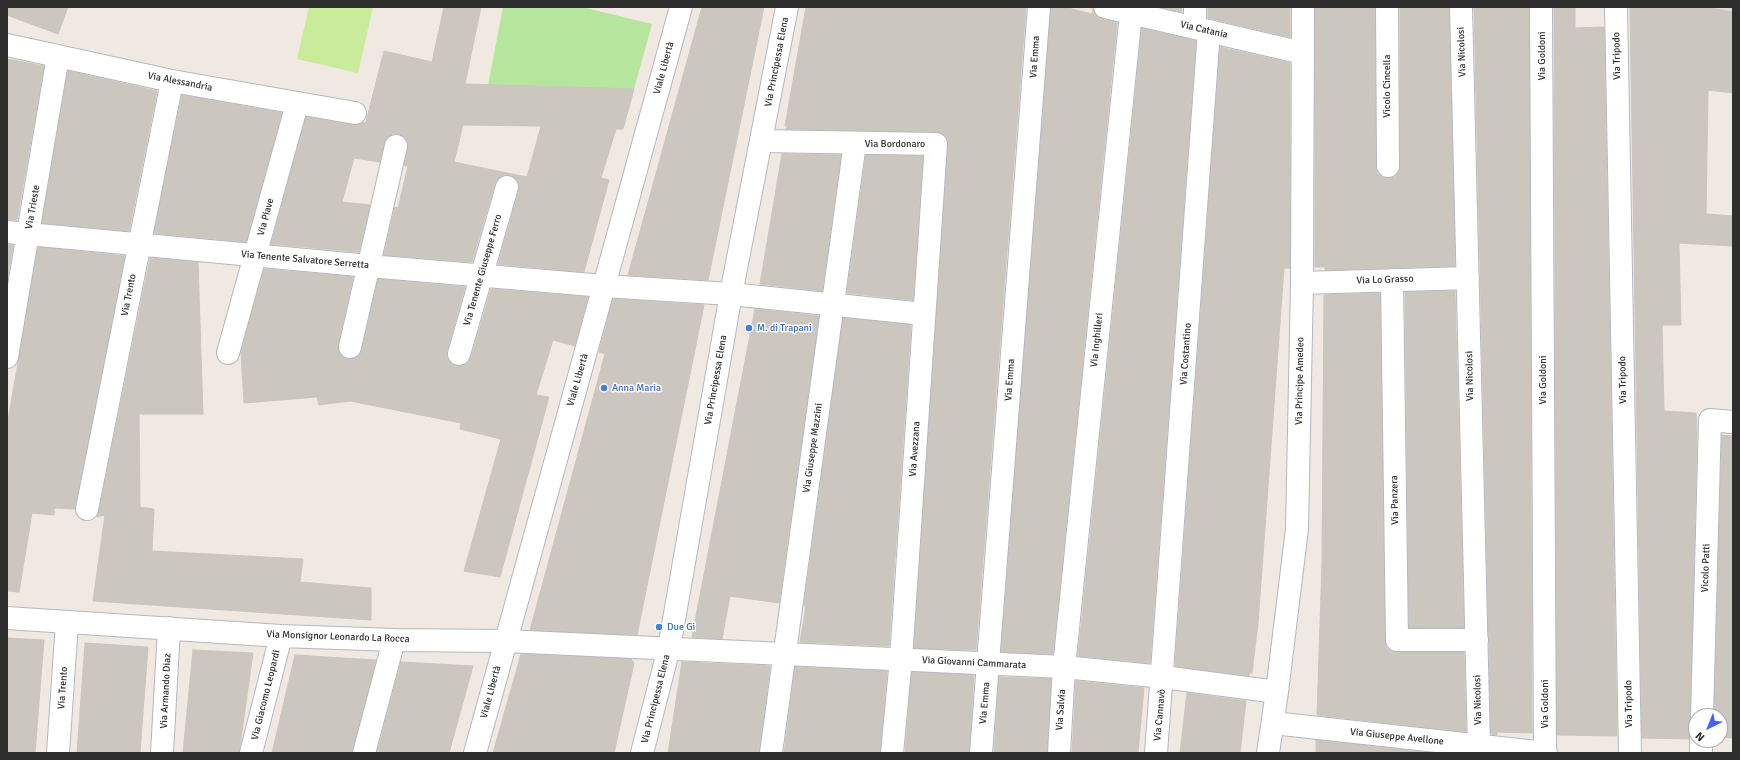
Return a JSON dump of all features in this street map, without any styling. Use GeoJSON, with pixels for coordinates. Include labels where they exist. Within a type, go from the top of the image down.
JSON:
{"type":"FeatureCollection","features":[{"type":"Feature","properties":{"kind":"street","name":"Viale Libertà"},"geometry":{"type":"LineString","coordinates":[[475,753],[681,7]]}},
{"type":"Feature","properties":{"kind":"street","name":"Via Principessa Elena"},"geometry":{"type":"LineString","coordinates":[[642,753],[669,648],[730,294],[787,7]]}},
{"type":"Feature","properties":{"kind":"street","name":"Via Emma"},"geometry":{"type":"LineString","coordinates":[[981,753],[1039,7]]}},
{"type":"Feature","properties":{"kind":"street","name":"Via Principe Amedeo"},"geometry":{"type":"LineString","coordinates":[[1268,753],[1297,529],[1302,283],[1303,7]]}},
{"type":"Feature","properties":{"kind":"street","name":"Vicolo Cincella"},"geometry":{"type":"LineString","coordinates":[[1387,7],[1388,166]]}},
{"type":"Feature","properties":{"kind":"street","name":"Via Nicolosi"},"geometry":{"type":"LineString","coordinates":[[1460,7],[1479,746]]}},
{"type":"Feature","properties":{"kind":"street","name":"Via Goldoni"},"geometry":{"type":"LineString","coordinates":[[1541,7],[1546,753]]}},
{"type":"Feature","properties":{"kind":"street","name":"Via Tripodo"},"geometry":{"type":"LineString","coordinates":[[1616,7],[1630,753]]}},
{"type":"Feature","properties":{"kind":"street","name":"Via Catania"},"geometry":{"type":"LineString","coordinates":[[1119,9],[1200,22],[1303,53]]}},
{"type":"Feature","properties":{"kind":"street","name":"Via Inghilleri"},"geometry":{"type":"LineString","coordinates":[[1064,667],[1119,9]]}},
{"type":"Feature","properties":{"kind":"street","name":"Via Costantino"},"geometry":{"type":"LineString","coordinates":[[1163,677],[1200,22]]}},
{"type":"Feature","properties":{"kind":"street","name":"Via Alessandria"},"geometry":{"type":"LineString","coordinates":[[7,45],[172,81],[355,113]]}},
{"type":"Feature","properties":{"kind":"street","name":"Via Trieste"},"geometry":{"type":"LineString","coordinates":[[7,357],[18,233],[58,56]]}},
{"type":"Feature","properties":{"kind":"street","name":"Via Trento"},"geometry":{"type":"LineString","coordinates":[[87,509],[172,81]]}},
{"type":"Feature","properties":{"kind":"street","name":"Via Piave"},"geometry":{"type":"LineString","coordinates":[[228,354],[297,104]]}},
{"type":"Feature","properties":{"kind":"street","name":"Via Bordonaro"},"geometry":{"type":"LineString","coordinates":[[761,141],[936,144]]}},
{"type":"Feature","properties":{"kind":"street","name":"Via Giuseppe Mazzini"},"geometry":{"type":"LineString","coordinates":[[771,753],[855,143]]}},
{"type":"Feature","properties":{"kind":"street","name":"Via Avezzana"},"geometry":{"type":"LineString","coordinates":[[892,753],[901,659],[936,144]]}},
{"type":"Feature","properties":{"kind":"street"},"geometry":{"type":"LineString","coordinates":[[350,347],[396,146]]}},
{"type":"Feature","properties":{"kind":"street","name":"Via Tenente Giuseppe Ferro"},"geometry":{"type":"LineString","coordinates":[[459,354],[508,187]]}},
{"type":"Feature","properties":{"kind":"street","name":"Via Tenente Salvatore Serretta"},"geometry":{"type":"LineString","coordinates":[[18,233],[482,276],[730,294],[924,314]]}},
{"type":"Feature","properties":{"kind":"street","name":"Via Lo Grasso"},"geometry":{"type":"LineString","coordinates":[[1302,283],[1468,278]]}},
{"type":"Feature","properties":{"kind":"street","name":"Via Panzera"},"geometry":{"type":"LineString","coordinates":[[1392,280],[1397,640],[1477,640]]}},
{"type":"Feature","properties":{"kind":"street","name":"Vicolo Patti"},"geometry":{"type":"LineString","coordinates":[[1702,708],[1710,420],[1733,422]]}},
{"type":"Feature","properties":{"kind":"street","name":"Via Monsignor Leonardo La Rocca"},"geometry":{"type":"LineString","coordinates":[[7,618],[281,636],[394,640],[505,641],[669,648]]}},
{"type":"Feature","properties":{"kind":"street","name":"Via Trento"},"geometry":{"type":"LineString","coordinates":[[58,753],[67,622]]}},
{"type":"Feature","properties":{"kind":"street","name":"Via Armando Diaz"},"geometry":{"type":"LineString","coordinates":[[162,753],[169,628]]}},
{"type":"Feature","properties":{"kind":"street","name":"Via Giacomo Leopardi"},"geometry":{"type":"LineString","coordinates":[[251,753],[281,636]]}},
{"type":"Feature","properties":{"kind":"street"},"geometry":{"type":"LineString","coordinates":[[364,753],[394,640]]}},
{"type":"Feature","properties":{"kind":"street","name":"Via Giovanni Cammarata"},"geometry":{"type":"LineString","coordinates":[[669,648],[1064,667],[1163,677],[1277,692]]}},
{"type":"Feature","properties":{"kind":"street","name":"Via Salvia"},"geometry":{"type":"LineString","coordinates":[[1059,753],[1064,667]]}},
{"type":"Feature","properties":{"kind":"street","name":"Via Cannavò"},"geometry":{"type":"LineString","coordinates":[[1156,753],[1163,677]]}},
{"type":"Feature","properties":{"kind":"street","name":"Via Giuseppe Avellone"},"geometry":{"type":"LineString","coordinates":[[1273,723],[1405,746],[1479,746],[1506,751],[1546,753]]}},
{"type":"Feature","properties":{"kind":"green space"},"geometry":{"type":"Polygon","coordinates":[[[309,7],[373,7],[358,73],[297,59],[309,7]]]}},
{"type":"Feature","properties":{"kind":"green space"},"geometry":{"type":"Polygon","coordinates":[[[503,7],[582,7],[652,24],[634,89],[488,85],[503,7]]]}},
{"type":"Feature","properties":{"kind":"shaded area"},"geometry":{"type":"Polygon","coordinates":[[[1705,7],[1733,7],[1733,12],[1705,7]]]}},
{"type":"Feature","properties":{"kind":"building"},"geometry":{"type":"Polygon","coordinates":[[[7,7],[68,7],[58,34],[7,15],[7,7]]]}},
{"type":"Feature","properties":{"kind":"building"},"geometry":{"type":"Polygon","coordinates":[[[444,7],[481,7],[465,84],[634,89],[623,129],[616,129],[601,178],[609,180],[584,272],[498,264],[519,190],[519,184],[516,179],[510,175],[504,175],[498,178],[495,183],[472,262],[384,255],[395,207],[398,208],[408,166],[404,165],[408,143],[405,137],[398,134],[392,134],[387,138],[380,162],[354,158],[342,202],[370,205],[359,252],[271,244],[306,117],[353,125],[366,122],[384,51],[432,62],[444,7]],[[463,125],[454,162],[527,177],[541,126],[463,125]]]}},
{"type":"Feature","properties":{"kind":"building"},"geometry":{"type":"Polygon","coordinates":[[[702,7],[764,7],[708,280],[628,275],[702,7]]]}},
{"type":"Feature","properties":{"kind":"building"},"geometry":{"type":"Polygon","coordinates":[[[806,7],[1026,7],[976,650],[914,648],[948,145],[947,139],[943,134],[936,132],[786,129],[787,126],[785,126],[806,7]]]}},
{"type":"Feature","properties":{"kind":"building"},"geometry":{"type":"Polygon","coordinates":[[[1051,7],[1064,7],[1092,14],[1093,7],[1093,11],[1097,16],[1117,23],[1053,654],[1001,652],[1051,7]]]}},
{"type":"Feature","properties":{"kind":"building"},"geometry":{"type":"Polygon","coordinates":[[[1160,7],[1182,7],[1182,12],[1160,7]]]}},
{"type":"Feature","properties":{"kind":"building"},"geometry":{"type":"Polygon","coordinates":[[[1208,7],[1290,7],[1290,37],[1208,18],[1208,7]]]}},
{"type":"Feature","properties":{"kind":"building"},"geometry":{"type":"Polygon","coordinates":[[[1315,7],[1375,7],[1376,166],[1377,173],[1382,177],[1388,178],[1395,177],[1399,172],[1400,166],[1400,7],[1449,7],[1455,266],[1325,270],[1325,267],[1315,267],[1315,7]]]}},
{"type":"Feature","properties":{"kind":"building"},"geometry":{"type":"Polygon","coordinates":[[[1474,7],[1529,7],[1532,733],[1497,732],[1497,735],[1491,734],[1474,7]]]}},
{"type":"Feature","properties":{"kind":"building"},"geometry":{"type":"Polygon","coordinates":[[[1554,7],[1575,7],[1575,28],[1604,27],[1617,736],[1557,735],[1554,7]]]}},
{"type":"Feature","properties":{"kind":"building"},"geometry":{"type":"Polygon","coordinates":[[[1630,7],[1705,7],[1733,12],[1733,93],[1708,90],[1706,214],[1733,216],[1733,246],[1679,243],[1681,325],[1662,325],[1664,411],[1696,413],[1697,434],[1690,708],[1688,708],[1688,739],[1642,738],[1630,7]]]}},
{"type":"Feature","properties":{"kind":"building"},"geometry":{"type":"Polygon","coordinates":[[[1142,28],[1196,41],[1150,663],[1078,656],[1142,28]]]}},
{"type":"Feature","properties":{"kind":"building"},"geometry":{"type":"Polygon","coordinates":[[[1220,47],[1290,63],[1290,268],[1284,268],[1258,623],[1252,673],[1249,673],[1249,676],[1175,666],[1220,47]]]}},
{"type":"Feature","properties":{"kind":"building"},"geometry":{"type":"Polygon","coordinates":[[[7,59],[44,66],[17,220],[7,220],[7,59]]]}},
{"type":"Feature","properties":{"kind":"building"},"geometry":{"type":"Polygon","coordinates":[[[68,71],[157,91],[129,231],[42,223],[68,71]]]}},
{"type":"Feature","properties":{"kind":"building"},"geometry":{"type":"Polygon","coordinates":[[[182,95],[282,113],[246,242],[154,233],[182,95]]]}},
{"type":"Feature","properties":{"kind":"building"},"geometry":{"type":"Polygon","coordinates":[[[782,154],[841,155],[822,291],[760,284],[782,154]]]}},
{"type":"Feature","properties":{"kind":"building"},"geometry":{"type":"Polygon","coordinates":[[[866,155],[923,156],[913,300],[847,293],[866,155]]]}},
{"type":"Feature","properties":{"kind":"building"},"geometry":{"type":"Polygon","coordinates":[[[7,245],[13,245],[7,282],[7,245]]]}},
{"type":"Feature","properties":{"kind":"building"},"geometry":{"type":"Polygon","coordinates":[[[38,247],[125,256],[75,509],[54,508],[54,515],[32,513],[19,592],[7,591],[7,426],[38,247]]]}},
{"type":"Feature","properties":{"kind":"building"},"geometry":{"type":"Polygon","coordinates":[[[150,258],[198,262],[203,414],[139,414],[140,507],[154,509],[152,551],[303,559],[300,582],[371,588],[371,620],[93,601],[105,515],[97,517],[150,258]]]}},
{"type":"Feature","properties":{"kind":"building"},"geometry":{"type":"Polygon","coordinates":[[[264,269],[353,277],[338,345],[338,350],[341,356],[348,359],[353,359],[359,356],[362,350],[378,279],[465,287],[447,351],[447,357],[450,362],[456,366],[462,366],[468,363],[471,358],[491,289],[588,297],[575,346],[553,340],[536,395],[549,397],[500,577],[464,571],[501,439],[460,429],[461,423],[350,401],[319,405],[317,397],[244,403],[241,352],[264,269]]]}},
{"type":"Feature","properties":{"kind":"building"},"geometry":{"type":"Polygon","coordinates":[[[1455,291],[1464,628],[1409,628],[1405,292],[1455,291]]]}},
{"type":"Feature","properties":{"kind":"building"},"geometry":{"type":"Polygon","coordinates":[[[1380,293],[1386,647],[1390,651],[1397,652],[1464,652],[1466,732],[1317,715],[1322,563],[1324,295],[1380,293]]]}},
{"type":"Feature","properties":{"kind":"building"},"geometry":{"type":"Polygon","coordinates":[[[613,299],[704,305],[637,635],[530,630],[605,354],[599,352],[613,299]]]}},
{"type":"Feature","properties":{"kind":"building"},"geometry":{"type":"Polygon","coordinates":[[[755,309],[819,316],[779,603],[730,596],[722,639],[692,637],[755,309]]]}},
{"type":"Feature","properties":{"kind":"building"},"geometry":{"type":"Polygon","coordinates":[[[843,318],[911,325],[889,646],[800,642],[806,606],[804,606],[843,318]]]}},
{"type":"Feature","properties":{"kind":"building"},"geometry":{"type":"Polygon","coordinates":[[[1722,435],[1733,436],[1733,738],[1728,738],[1728,708],[1714,708],[1722,435]]]}},
{"type":"Feature","properties":{"kind":"building"},"geometry":{"type":"Polygon","coordinates":[[[7,638],[44,640],[35,753],[7,753],[7,638]]]}},
{"type":"Feature","properties":{"kind":"building"},"geometry":{"type":"Polygon","coordinates":[[[85,643],[148,647],[140,753],[77,753],[85,643]]]}},
{"type":"Feature","properties":{"kind":"building"},"geometry":{"type":"Polygon","coordinates":[[[193,650],[253,653],[239,753],[183,753],[193,650]]]}},
{"type":"Feature","properties":{"kind":"building"},"geometry":{"type":"Polygon","coordinates":[[[521,654],[631,659],[634,663],[614,753],[493,753],[521,654]]]}},
{"type":"Feature","properties":{"kind":"building"},"geometry":{"type":"Polygon","coordinates":[[[295,655],[376,660],[352,753],[272,753],[295,655]]]}},
{"type":"Feature","properties":{"kind":"building"},"geometry":{"type":"Polygon","coordinates":[[[401,662],[473,666],[449,753],[377,753],[401,662]]]}},
{"type":"Feature","properties":{"kind":"building"},"geometry":{"type":"Polygon","coordinates":[[[682,662],[770,666],[759,753],[668,753],[682,662]]]}},
{"type":"Feature","properties":{"kind":"building"},"geometry":{"type":"Polygon","coordinates":[[[795,667],[887,671],[880,753],[784,753],[795,667]]]}},
{"type":"Feature","properties":{"kind":"building"},"geometry":{"type":"Polygon","coordinates":[[[912,672],[974,675],[969,753],[905,753],[912,672]]]}},
{"type":"Feature","properties":{"kind":"building"},"geometry":{"type":"Polygon","coordinates":[[[999,677],[1051,679],[1047,753],[994,753],[999,677]]]}},
{"type":"Feature","properties":{"kind":"building"},"geometry":{"type":"Polygon","coordinates":[[[1076,681],[1144,688],[1138,753],[1072,753],[1076,681]]]}},
{"type":"Feature","properties":{"kind":"building"},"geometry":{"type":"Polygon","coordinates":[[[1187,693],[1246,701],[1240,753],[1180,753],[1187,693]]]}},
{"type":"Feature","properties":{"kind":"building"},"geometry":{"type":"Polygon","coordinates":[[[1316,740],[1432,753],[1316,753],[1316,740]]]}},
{"type":"Feature","properties":{"kind":"place","name":"M. di Trapani"},"geometry":{"type":"Point","coordinates":[749,328]}},
{"type":"Feature","properties":{"kind":"place","name":"Anna Maria"},"geometry":{"type":"Point","coordinates":[604,388]}},
{"type":"Feature","properties":{"kind":"place","name":"Due Gi"},"geometry":{"type":"Point","coordinates":[659,627]}}]}
